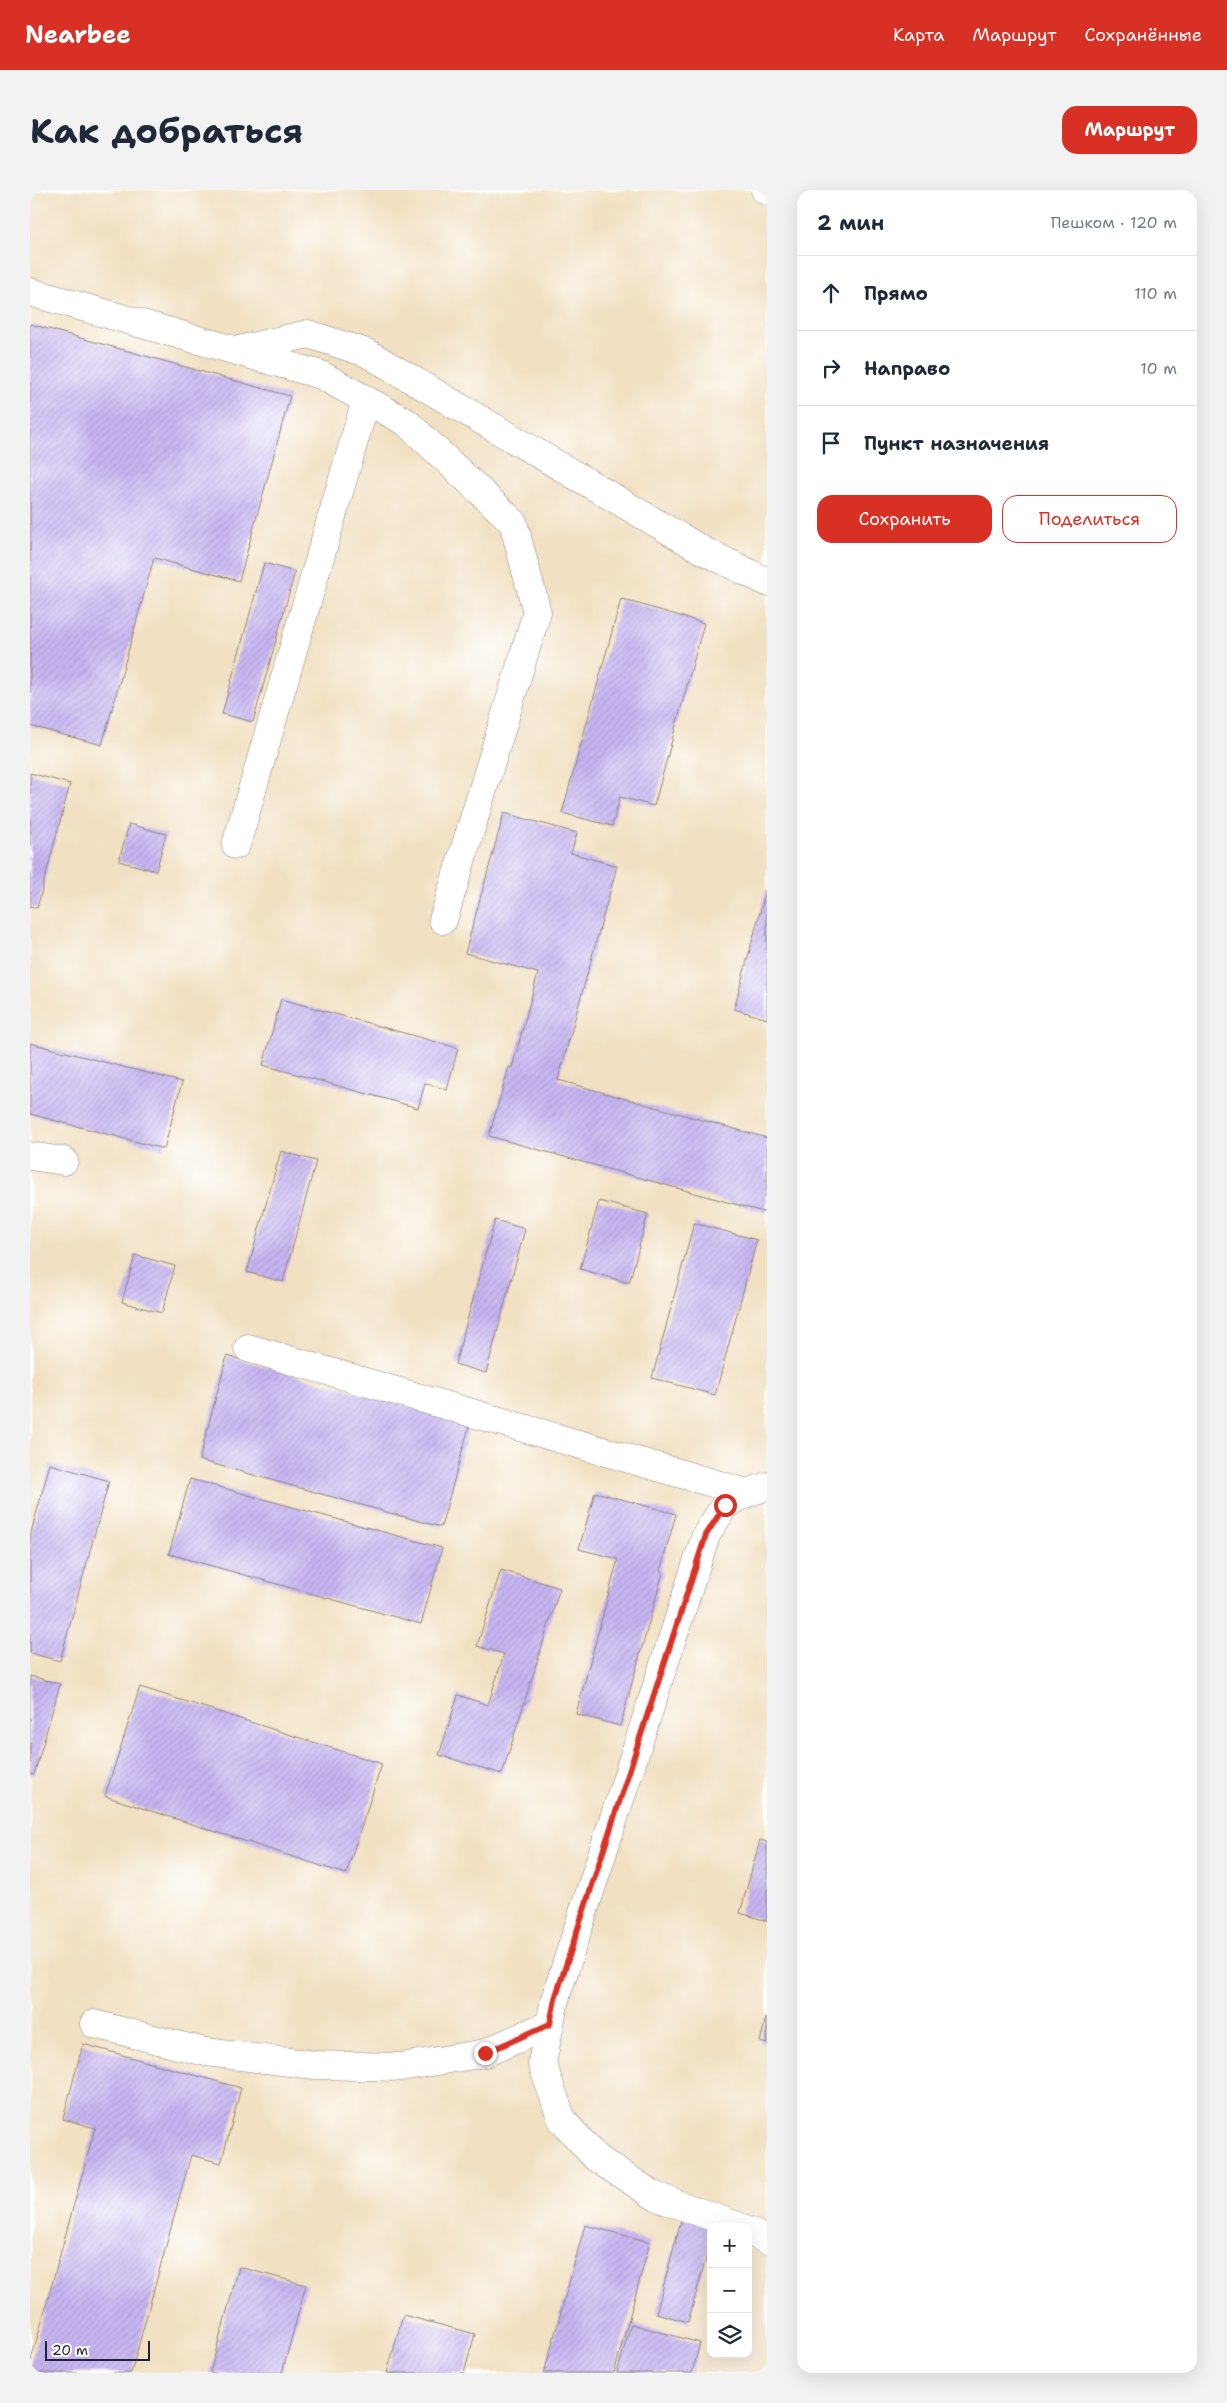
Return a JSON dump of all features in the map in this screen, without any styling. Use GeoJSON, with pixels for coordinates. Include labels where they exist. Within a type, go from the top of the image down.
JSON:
{"type":"FeatureCollection","features":[{"type":"Feature","properties":{"kind":"lane"},"geometry":{"type":"LineString","coordinates":[[30,292],[321,375],[406,422],[513,522],[536,612],[442,920]]}},
{"type":"Feature","properties":{"kind":"lane"},"geometry":{"type":"LineString","coordinates":[[235,350],[308,334],[367,354],[704,551],[767,582]]}},
{"type":"Feature","properties":{"kind":"lane"},"geometry":{"type":"LineString","coordinates":[[236,845],[366,400]]}},
{"type":"Feature","properties":{"kind":"lane"},"geometry":{"type":"LineString","coordinates":[[30,1156],[64,1161]]}},
{"type":"Feature","properties":{"kind":"lane"},"geometry":{"type":"LineString","coordinates":[[248,1348],[757,1490]]}},
{"type":"Feature","properties":{"kind":"lane"},"geometry":{"type":"LineString","coordinates":[[729,2223],[655,2196],[596,2158],[562,2120],[542,2063],[555,1999],[706,1535],[725,1505],[757,1490]]}},
{"type":"Feature","properties":{"kind":"lane"},"geometry":{"type":"LineString","coordinates":[[94,2024],[205,2052],[315,2065],[401,2067],[485,2053],[550,2024]]}},
{"type":"Feature","properties":{"kind":"lane"},"geometry":{"type":"LineString","coordinates":[[752,2233],[767,2240]]}},
{"type":"Feature","properties":{"kind":"building"},"geometry":{"type":"Polygon","coordinates":[[[30,324],[290,396],[239,581],[154,558],[102,745],[30,726],[30,324]]]}},
{"type":"Feature","properties":{"kind":"building"},"geometry":{"type":"Polygon","coordinates":[[[264,563],[295,572],[253,722],[222,714],[264,563]]]}},
{"type":"Feature","properties":{"kind":"building"},"geometry":{"type":"Polygon","coordinates":[[[621,599],[704,623],[654,806],[620,797],[612,826],[562,813],[621,599]]]}},
{"type":"Feature","properties":{"kind":"building"},"geometry":{"type":"Polygon","coordinates":[[[30,773],[70,784],[37,908],[30,906],[30,773]]]}},
{"type":"Feature","properties":{"kind":"building"},"geometry":{"type":"Polygon","coordinates":[[[504,813],[577,833],[571,853],[617,866],[558,1080],[767,1138],[767,1213],[489,1136],[509,1067],[512,1068],[538,973],[465,953],[504,813]]]}},
{"type":"Feature","properties":{"kind":"building"},"geometry":{"type":"Polygon","coordinates":[[[129,824],[166,834],[156,871],[119,861],[129,824]]]}},
{"type":"Feature","properties":{"kind":"building"},"geometry":{"type":"Polygon","coordinates":[[[767,891],[767,1019],[734,1009],[767,891]]]}},
{"type":"Feature","properties":{"kind":"building"},"geometry":{"type":"Polygon","coordinates":[[[281,999],[458,1048],[447,1090],[425,1083],[418,1108],[263,1065],[281,999]]]}},
{"type":"Feature","properties":{"kind":"building"},"geometry":{"type":"Polygon","coordinates":[[[30,1043],[182,1082],[164,1149],[30,1114],[30,1043]]]}},
{"type":"Feature","properties":{"kind":"building"},"geometry":{"type":"Polygon","coordinates":[[[281,1151],[316,1161],[283,1282],[247,1272],[281,1151]]]}},
{"type":"Feature","properties":{"kind":"building"},"geometry":{"type":"Polygon","coordinates":[[[599,1201],[648,1214],[629,1283],[580,1269],[599,1201]]]}},
{"type":"Feature","properties":{"kind":"building"},"geometry":{"type":"Polygon","coordinates":[[[495,1220],[525,1229],[486,1373],[455,1364],[495,1220]]]}},
{"type":"Feature","properties":{"kind":"building"},"geometry":{"type":"Polygon","coordinates":[[[694,1223],[757,1240],[715,1395],[652,1378],[694,1223]]]}},
{"type":"Feature","properties":{"kind":"building"},"geometry":{"type":"Polygon","coordinates":[[[135,1255],[175,1266],[162,1313],[122,1302],[135,1255]]]}},
{"type":"Feature","properties":{"kind":"building"},"geometry":{"type":"Polygon","coordinates":[[[227,1356],[470,1423],[441,1527],[199,1460],[227,1356]]]}},
{"type":"Feature","properties":{"kind":"building"},"geometry":{"type":"Polygon","coordinates":[[[50,1464],[109,1481],[60,1661],[30,1653],[30,1536],[50,1464]]]}},
{"type":"Feature","properties":{"kind":"building"},"geometry":{"type":"Polygon","coordinates":[[[190,1479],[442,1548],[421,1624],[169,1554],[190,1479]]]}},
{"type":"Feature","properties":{"kind":"building"},"geometry":{"type":"Polygon","coordinates":[[[595,1492],[676,1514],[660,1571],[663,1572],[620,1726],[576,1714],[618,1559],[579,1549],[595,1492]]]}},
{"type":"Feature","properties":{"kind":"building"},"geometry":{"type":"Polygon","coordinates":[[[501,1570],[560,1588],[502,1774],[439,1755],[458,1695],[488,1705],[504,1654],[477,1646],[501,1570]]]}},
{"type":"Feature","properties":{"kind":"building"},"geometry":{"type":"Polygon","coordinates":[[[30,1676],[60,1684],[34,1775],[30,1774],[30,1676]]]}},
{"type":"Feature","properties":{"kind":"building"},"geometry":{"type":"Polygon","coordinates":[[[140,1687],[382,1764],[346,1874],[105,1796],[140,1687]]]}},
{"type":"Feature","properties":{"kind":"building"},"geometry":{"type":"Polygon","coordinates":[[[760,1840],[767,1842],[767,1921],[740,1913],[760,1840]]]}},
{"type":"Feature","properties":{"kind":"building"},"geometry":{"type":"Polygon","coordinates":[[[767,2018],[767,2044],[760,2042],[767,2018]]]}},
{"type":"Feature","properties":{"kind":"building"},"geometry":{"type":"Polygon","coordinates":[[[83,2044],[241,2088],[221,2163],[191,2155],[131,2373],[30,2373],[30,2364],[95,2128],[63,2119],[83,2044]]]}},
{"type":"Feature","properties":{"kind":"building"},"geometry":{"type":"Polygon","coordinates":[[[682,2217],[707,2226],[707,2255],[688,2322],[656,2313],[682,2217]]]}},
{"type":"Feature","properties":{"kind":"building"},"geometry":{"type":"Polygon","coordinates":[[[585,2225],[650,2242],[614,2373],[544,2373],[585,2225]]]}},
{"type":"Feature","properties":{"kind":"building"},"geometry":{"type":"Polygon","coordinates":[[[239,2267],[306,2285],[282,2373],[210,2373],[239,2267]]]}},
{"type":"Feature","properties":{"kind":"building"},"geometry":{"type":"Polygon","coordinates":[[[403,2315],[475,2334],[464,2373],[387,2373],[403,2315]]]}},
{"type":"Feature","properties":{"kind":"building"},"geometry":{"type":"Polygon","coordinates":[[[631,2324],[700,2343],[692,2373],[617,2373],[631,2324]]]}},
{"type":"Feature","properties":{"kind":"route"},"geometry":{"type":"LineString","coordinates":[[485,2053],[550,2024],[555,1999],[706,1535],[725,1505]]}}]}
